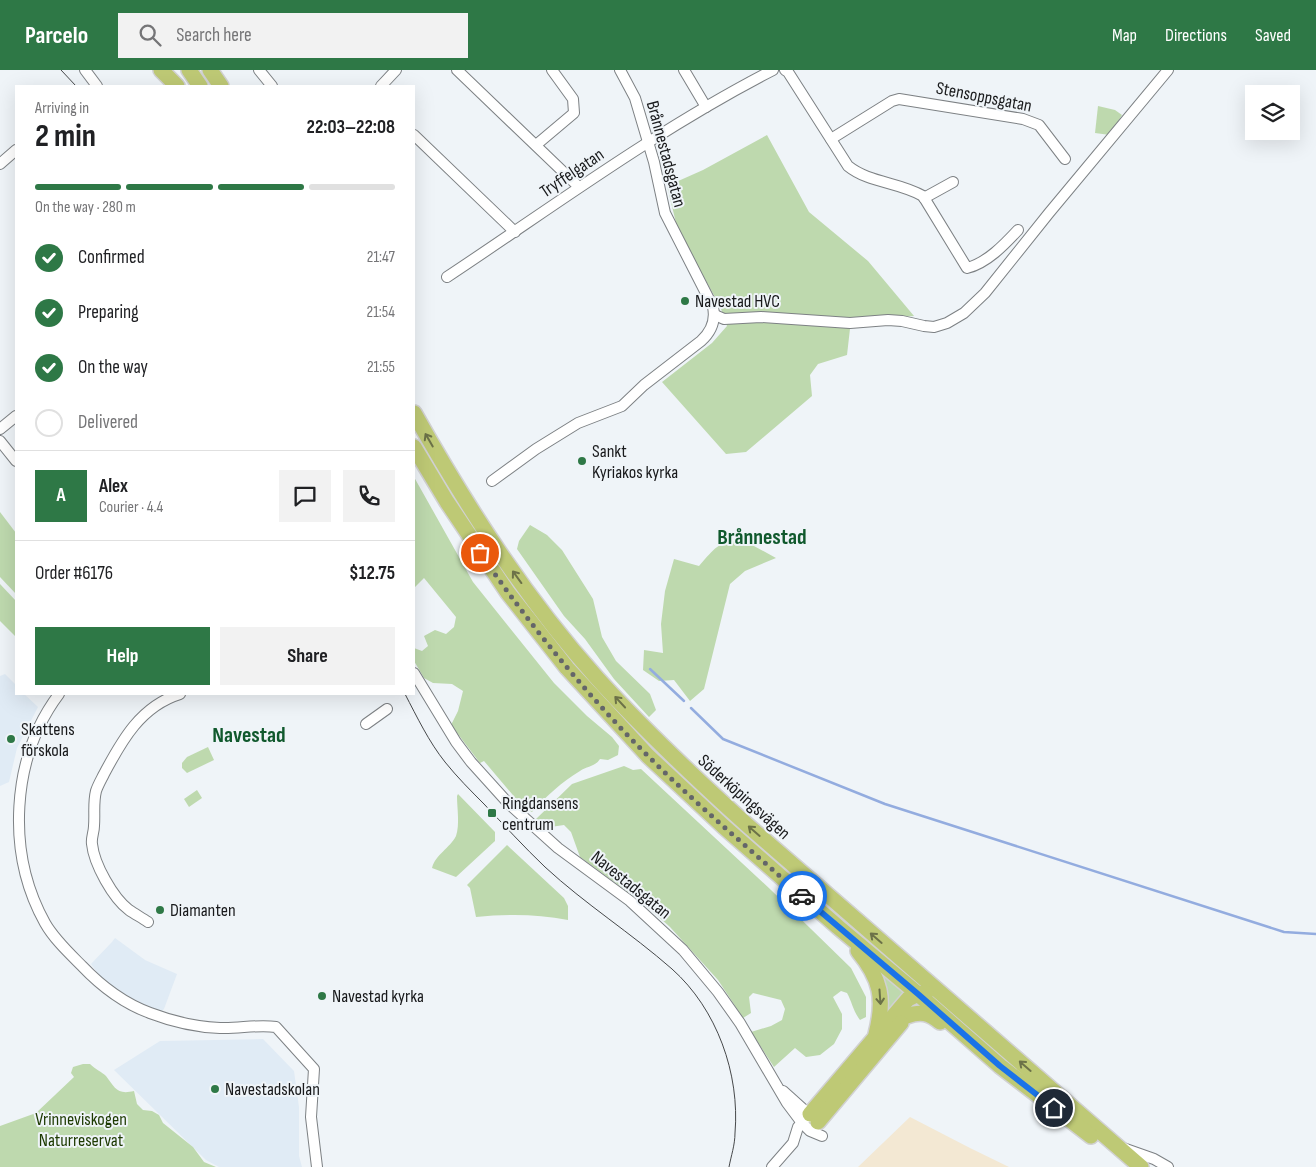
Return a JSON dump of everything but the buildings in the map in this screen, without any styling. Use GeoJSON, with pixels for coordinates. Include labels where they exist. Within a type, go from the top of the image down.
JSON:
{"type":"FeatureCollection","features":[{"type":"Feature","properties":{"kind":"highway"},"geometry":{"type":"LineString","coordinates":[[161,70],[176,85]]}},
{"type":"Feature","properties":{"kind":"highway"},"geometry":{"type":"LineString","coordinates":[[189,70],[199,85]]}},
{"type":"Feature","properties":{"kind":"highway"},"geometry":{"type":"LineString","coordinates":[[212,70],[221,85]]}},
{"type":"Feature","properties":{"kind":"highway","name":"Söderköpingsvägen"},"geometry":{"type":"LineString","coordinates":[[415,416],[468,505],[514,574],[596,677],[689,773],[1141,1167]]}},
{"type":"Feature","properties":{"kind":"highway","name":"Söderköpingsvägen"},"geometry":{"type":"LineString","coordinates":[[415,449],[447,502],[508,593],[584,688],[648,756],[838,927],[1000,1066],[1129,1167]]}},
{"type":"Feature","properties":{"kind":"highway"},"geometry":{"type":"LineString","coordinates":[[838,927],[865,960],[880,988],[881,1016],[875,1037]]}},
{"type":"Feature","properties":{"kind":"highway"},"geometry":{"type":"LineString","coordinates":[[810,1122],[907,1016],[918,994],[917,980],[913,970]]}},
{"type":"Feature","properties":{"kind":"highway"},"geometry":{"type":"LineString","coordinates":[[810,1122],[875,1037],[908,999],[918,994],[945,996]]}},
{"type":"Feature","properties":{"kind":"highway"},"geometry":{"type":"LineString","coordinates":[[907,1016],[924,1013],[934,1017],[1000,1066]]}},
{"type":"Feature","properties":{"kind":"street"},"geometry":{"type":"LineString","coordinates":[[85,70],[96,85]]}},
{"type":"Feature","properties":{"kind":"street"},"geometry":{"type":"LineString","coordinates":[[259,70],[271,85]]}},
{"type":"Feature","properties":{"kind":"street"},"geometry":{"type":"LineString","coordinates":[[382,85],[396,70]]}},
{"type":"Feature","properties":{"kind":"street"},"geometry":{"type":"LineString","coordinates":[[456,70],[579,187]]}},
{"type":"Feature","properties":{"kind":"street"},"geometry":{"type":"LineString","coordinates":[[536,145],[574,113],[573,99],[552,70]]}},
{"type":"Feature","properties":{"kind":"street","name":"Brånnestadsgatan"},"geometry":{"type":"LineString","coordinates":[[620,70],[635,98],[654,162],[665,214],[713,307],[715,315]]}},
{"type":"Feature","properties":{"kind":"street"},"geometry":{"type":"LineString","coordinates":[[684,70],[706,107]]}},
{"type":"Feature","properties":{"kind":"street","name":"Tryffelgatan"},"geometry":{"type":"LineString","coordinates":[[447,276],[648,143],[706,107],[773,70]]}},
{"type":"Feature","properties":{"kind":"street"},"geometry":{"type":"LineString","coordinates":[[492,481],[578,422],[622,406],[644,385],[701,341],[708,334],[715,315],[724,318],[761,317],[850,323],[888,320],[934,327],[947,323],[964,312],[986,293],[1073,184],[1168,70]]}},
{"type":"Feature","properties":{"kind":"street"},"geometry":{"type":"LineString","coordinates":[[788,71],[848,166],[858,175],[913,190],[924,198],[967,268],[978,266],[1018,230]]}},
{"type":"Feature","properties":{"kind":"street","name":"Stensoppsgatan"},"geometry":{"type":"LineString","coordinates":[[831,139],[892,101],[900,99],[1023,119],[1040,125],[1065,159]]}},
{"type":"Feature","properties":{"kind":"street"},"geometry":{"type":"LineString","coordinates":[[415,136],[515,232]]}},
{"type":"Feature","properties":{"kind":"street"},"geometry":{"type":"LineString","coordinates":[[0,164],[15,151]]}},
{"type":"Feature","properties":{"kind":"street"},"geometry":{"type":"LineString","coordinates":[[924,198],[952,182]]}},
{"type":"Feature","properties":{"kind":"street"},"geometry":{"type":"LineString","coordinates":[[0,429],[15,417]]}},
{"type":"Feature","properties":{"kind":"street"},"geometry":{"type":"LineString","coordinates":[[0,441],[15,460]]}},
{"type":"Feature","properties":{"kind":"street","name":"Navestadsgatan"},"geometry":{"type":"LineString","coordinates":[[415,675],[456,742],[471,762],[508,803],[558,848],[642,911],[683,950],[718,992],[740,1023],[778,1088],[810,1122]]}},
{"type":"Feature","properties":{"kind":"street"},"geometry":{"type":"LineString","coordinates":[[58,695],[47,712],[32,746],[23,782],[19,817],[21,857],[30,887],[45,923],[67,952],[101,985],[142,1009],[174,1020],[219,1028],[276,1027],[314,1069],[311,1117],[317,1167]]}},
{"type":"Feature","properties":{"kind":"street"},"geometry":{"type":"LineString","coordinates":[[148,922],[129,910],[120,901],[98,865],[92,844],[94,800],[100,780],[128,732],[143,715],[161,701],[177,695]]}},
{"type":"Feature","properties":{"kind":"street"},"geometry":{"type":"LineString","coordinates":[[366,724],[387,709]]}},
{"type":"Feature","properties":{"kind":"street"},"geometry":{"type":"LineString","coordinates":[[772,1167],[793,1143],[807,1135],[810,1122]]}},
{"type":"Feature","properties":{"kind":"street","name":"Söderköpingsvägen"},"geometry":{"type":"LineString","coordinates":[[1118,1146],[1154,1159],[1168,1167]]}},
{"type":"Feature","properties":{"kind":"shaded area","name":"Skattens förskola"},"geometry":{"type":"Polygon","coordinates":[[[5,674],[15,684],[15,695],[25,695],[38,707],[17,748],[9,782],[0,786],[0,676],[5,674]]]}},
{"type":"Feature","properties":{"kind":"shaded area"},"geometry":{"type":"Polygon","coordinates":[[[115,938],[145,960],[177,974],[164,1009],[160,1012],[140,1004],[111,986],[101,978],[91,964],[115,938]]]}},
{"type":"Feature","properties":{"kind":"shaded area","name":"Navestadskolan"},"geometry":{"type":"Polygon","coordinates":[[[263,1039],[294,1071],[299,1107],[299,1156],[302,1167],[219,1167],[206,1160],[114,1070],[160,1041],[263,1039]]]}},
{"type":"Feature","properties":{"kind":"shaded area"},"geometry":{"type":"Polygon","coordinates":[[[910,1117],[970,1148],[1009,1167],[858,1167],[910,1117]]]}},
{"type":"Feature","properties":{"kind":"green space"},"geometry":{"type":"Polygon","coordinates":[[[1098,106],[1115,110],[1122,115],[1110,135],[1095,133],[1098,106]]]}},
{"type":"Feature","properties":{"kind":"green space"},"geometry":{"type":"Polygon","coordinates":[[[767,135],[809,212],[868,261],[914,316],[851,320],[847,355],[818,364],[810,375],[812,396],[746,452],[726,454],[662,382],[712,343],[727,326],[720,306],[678,231],[667,186],[703,170],[767,135]]]}},
{"type":"Feature","properties":{"kind":"green space"},"geometry":{"type":"Polygon","coordinates":[[[430,457],[433,458],[566,649],[906,974],[913,984],[734,828],[641,740],[590,685],[493,562],[429,459],[430,457]]]}},
{"type":"Feature","properties":{"kind":"green space"},"geometry":{"type":"Polygon","coordinates":[[[415,479],[473,582],[554,683],[587,716],[612,737],[619,746],[618,755],[608,760],[600,759],[596,764],[573,775],[554,790],[532,812],[523,807],[484,761],[480,763],[451,725],[458,711],[463,691],[452,684],[433,683],[424,678],[415,663],[415,648],[422,651],[428,646],[424,636],[435,630],[446,634],[454,627],[456,617],[424,578],[415,587],[415,479]]]}},
{"type":"Feature","properties":{"kind":"green space"},"geometry":{"type":"Polygon","coordinates":[[[0,512],[15,532],[15,593],[0,577],[0,512]]]}},
{"type":"Feature","properties":{"kind":"green space"},"geometry":{"type":"Polygon","coordinates":[[[530,525],[547,535],[562,550],[593,599],[602,637],[616,661],[650,694],[656,710],[649,717],[614,679],[585,639],[564,616],[517,549],[519,541],[530,525]]]}},
{"type":"Feature","properties":{"kind":"green space"},"geometry":{"type":"Polygon","coordinates":[[[743,540],[776,558],[745,571],[730,584],[704,689],[690,701],[674,680],[659,681],[643,670],[644,650],[663,653],[661,624],[665,591],[674,559],[699,566],[722,544],[743,540]]]}},
{"type":"Feature","properties":{"kind":"green space"},"geometry":{"type":"Polygon","coordinates":[[[0,584],[15,600],[15,636],[0,621],[0,584]]]}},
{"type":"Feature","properties":{"kind":"green space"},"geometry":{"type":"Polygon","coordinates":[[[208,747],[214,760],[187,773],[182,768],[182,763],[187,757],[208,747]]]}},
{"type":"Feature","properties":{"kind":"green space"},"geometry":{"type":"Polygon","coordinates":[[[624,766],[633,770],[641,769],[771,890],[851,968],[866,997],[866,1017],[860,1020],[847,993],[841,991],[833,997],[842,1014],[842,1029],[834,1044],[820,1055],[806,1057],[795,1048],[774,1067],[751,1032],[771,1026],[782,1020],[785,1009],[781,1000],[753,993],[749,997],[751,1013],[743,1018],[718,980],[670,927],[643,903],[580,857],[571,832],[564,825],[544,828],[535,820],[572,784],[624,766]]]}},
{"type":"Feature","properties":{"kind":"green space"},"geometry":{"type":"Polygon","coordinates":[[[197,790],[202,798],[189,807],[184,799],[197,790]]]}},
{"type":"Feature","properties":{"kind":"green space"},"geometry":{"type":"Polygon","coordinates":[[[458,794],[495,832],[495,841],[456,877],[432,868],[436,859],[456,836],[458,827],[458,794]]]}},
{"type":"Feature","properties":{"kind":"green space"},"geometry":{"type":"Polygon","coordinates":[[[507,845],[564,898],[568,906],[568,920],[522,915],[476,917],[470,888],[467,885],[507,845]]]}},
{"type":"Feature","properties":{"kind":"green space"},"geometry":{"type":"Polygon","coordinates":[[[876,961],[909,990],[885,1022],[876,961]]]}},
{"type":"Feature","properties":{"kind":"green space","name":"Vrinneviskogen Naturreservat"},"geometry":{"type":"Polygon","coordinates":[[[90,1064],[103,1073],[117,1090],[124,1092],[134,1091],[137,1104],[143,1110],[152,1111],[159,1115],[163,1123],[193,1147],[204,1162],[216,1167],[0,1167],[0,1126],[36,1113],[74,1077],[71,1073],[73,1067],[90,1064]]]}},
{"type":"Feature","properties":{"kind":"waterway"},"geometry":{"type":"LineString","coordinates":[[650,669],[684,701]]}},
{"type":"Feature","properties":{"kind":"waterway"},"geometry":{"type":"LineString","coordinates":[[691,708],[723,739],[885,804],[1284,932],[1316,934]]}},
{"type":"Feature","properties":{"kind":"tram line"},"geometry":{"type":"LineString","coordinates":[[61,70],[75,85]]}},
{"type":"Feature","properties":{"kind":"tram line"},"geometry":{"type":"LineString","coordinates":[[406,695],[439,754],[469,789],[545,867],[672,969],[702,1003],[722,1044],[734,1088],[736,1111],[735,1137],[729,1167]]}},
{"type":"Feature","properties":{"kind":"way so far"},"geometry":{"type":"LineString","coordinates":[[480,553],[535,628],[596,702],[688,794],[802,896]]}},
{"type":"Feature","properties":{"kind":"place","name":"Navestad HVC"},"geometry":{"type":"Point","coordinates":[685,301]}},
{"type":"Feature","properties":{"kind":"place","name":"Sankt Kyriakos kyrka"},"geometry":{"type":"Point","coordinates":[582,461]}},
{"type":"Feature","properties":{"kind":"place","name":"Skattens förskola"},"geometry":{"type":"Point","coordinates":[11,739]}},
{"type":"Feature","properties":{"kind":"place","name":"Ringdansens centrum"},"geometry":{"type":"Point","coordinates":[492,813]}},
{"type":"Feature","properties":{"kind":"place","name":"Diamanten"},"geometry":{"type":"Point","coordinates":[160,910]}},
{"type":"Feature","properties":{"kind":"place","name":"Navestad kyrka"},"geometry":{"type":"Point","coordinates":[322,996]}},
{"type":"Feature","properties":{"kind":"place","name":"Navestadskolan"},"geometry":{"type":"Point","coordinates":[215,1089]}},
{"type":"Feature","properties":{"kind":"district","name":"Brånnestad"},"geometry":{"type":"Point","coordinates":[762,537]}},
{"type":"Feature","properties":{"kind":"district","name":"Navestad"},"geometry":{"type":"Point","coordinates":[249,735]}},
{"type":"Feature","properties":{"kind":"route"},"geometry":{"type":"LineString","coordinates":[[802,896],[1000,1066],[1054,1108]]}}]}
